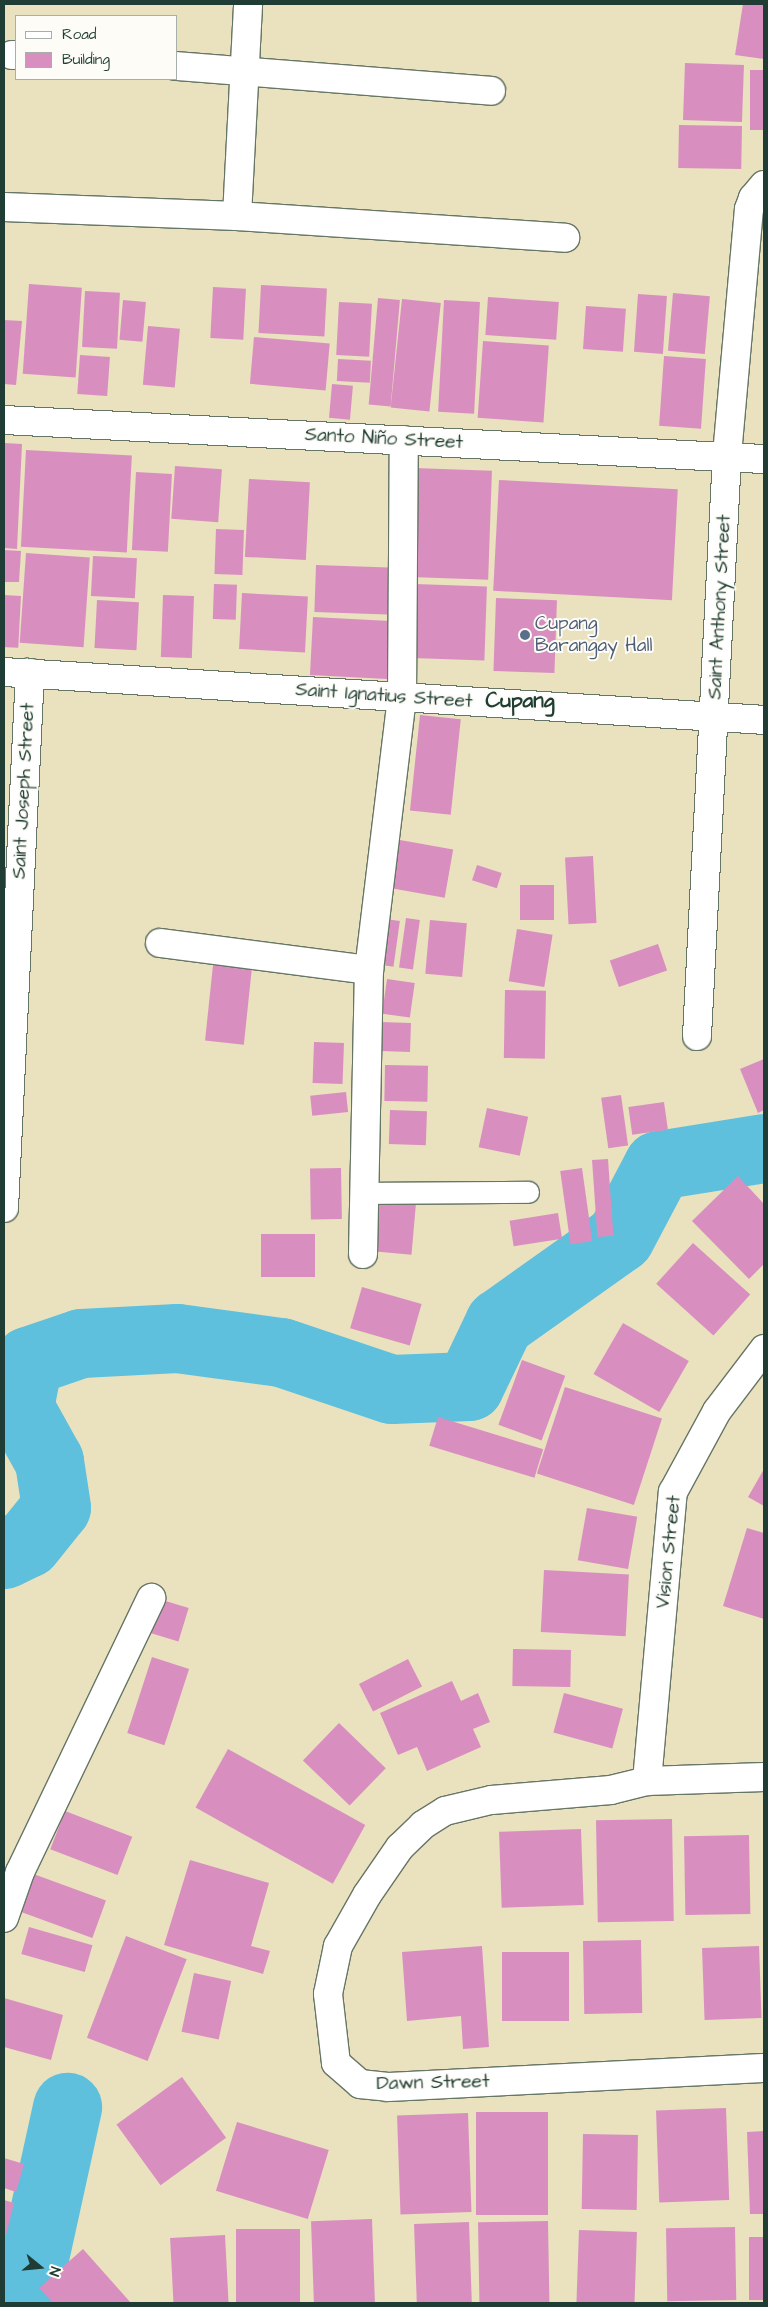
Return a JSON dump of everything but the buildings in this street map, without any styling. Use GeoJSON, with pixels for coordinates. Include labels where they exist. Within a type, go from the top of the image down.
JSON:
{"type":"FeatureCollection","features":[{"type":"Feature","properties":{"kind":"street"},"geometry":{"type":"LineString","coordinates":[[237,216],[248,4]]}},
{"type":"Feature","properties":{"kind":"street"},"geometry":{"type":"LineString","coordinates":[[178,66],[492,91]]}},
{"type":"Feature","properties":{"kind":"street","name":"Saint Anthony Street"},"geometry":{"type":"LineString","coordinates":[[697,1036],[727,455],[749,209],[753,198],[764,185]]}},
{"type":"Feature","properties":{"kind":"street"},"geometry":{"type":"LineString","coordinates":[[4,207],[237,216],[566,238]]}},
{"type":"Feature","properties":{"kind":"street","name":"Santo Niño Street"},"geometry":{"type":"LineString","coordinates":[[4,420],[764,458]]}},
{"type":"Feature","properties":{"kind":"street"},"geometry":{"type":"LineString","coordinates":[[363,1254],[369,970],[402,697],[404,440]]}},
{"type":"Feature","properties":{"kind":"street","name":"Saint Ignatius Street"},"geometry":{"type":"LineString","coordinates":[[17,673],[714,719],[764,720]]}},
{"type":"Feature","properties":{"kind":"street","name":"Saint Joseph Street"},"geometry":{"type":"LineString","coordinates":[[4,1208],[17,673]]}},
{"type":"Feature","properties":{"kind":"street"},"geometry":{"type":"LineString","coordinates":[[160,943],[369,970]]}},
{"type":"Feature","properties":{"kind":"street","name":"Vision Street"},"geometry":{"type":"LineString","coordinates":[[647,1781],[673,1492],[717,1411],[764,1349]]}},
{"type":"Feature","properties":{"kind":"street"},"geometry":{"type":"LineString","coordinates":[[4,1918],[20,1872],[150,1598]]}},
{"type":"Feature","properties":{"kind":"street","name":"Dawn Street"},"geometry":{"type":"LineString","coordinates":[[764,1777],[647,1781],[611,1790],[491,1800],[445,1811],[423,1825],[400,1847],[367,1895],[338,1946],[328,1994],[336,2063],[360,2084],[388,2087],[764,2068]]}},
{"type":"Feature","properties":{"kind":"lane"},"geometry":{"type":"LineString","coordinates":[[365,1193],[528,1192]]}},
{"type":"Feature","properties":{"kind":"waterway"},"geometry":{"type":"LineString","coordinates":[[4,1554],[27,1543],[56,1507],[49,1461],[19,1407],[28,1361],[81,1343],[177,1338],[281,1352],[391,1389],[469,1386],[499,1323],[620,1237],[658,1165],[764,1148]]}},
{"type":"Feature","properties":{"kind":"waterway"},"geometry":{"type":"LineString","coordinates":[[24,2303],[67,2107]]}},
{"type":"Feature","properties":{"kind":"place","name":"Cupang Barangay Hall"},"geometry":{"type":"Point","coordinates":[525,635]}},
{"type":"Feature","properties":{"kind":"district","name":"Cupang"},"geometry":{"type":"Point","coordinates":[520,701]}}]}
